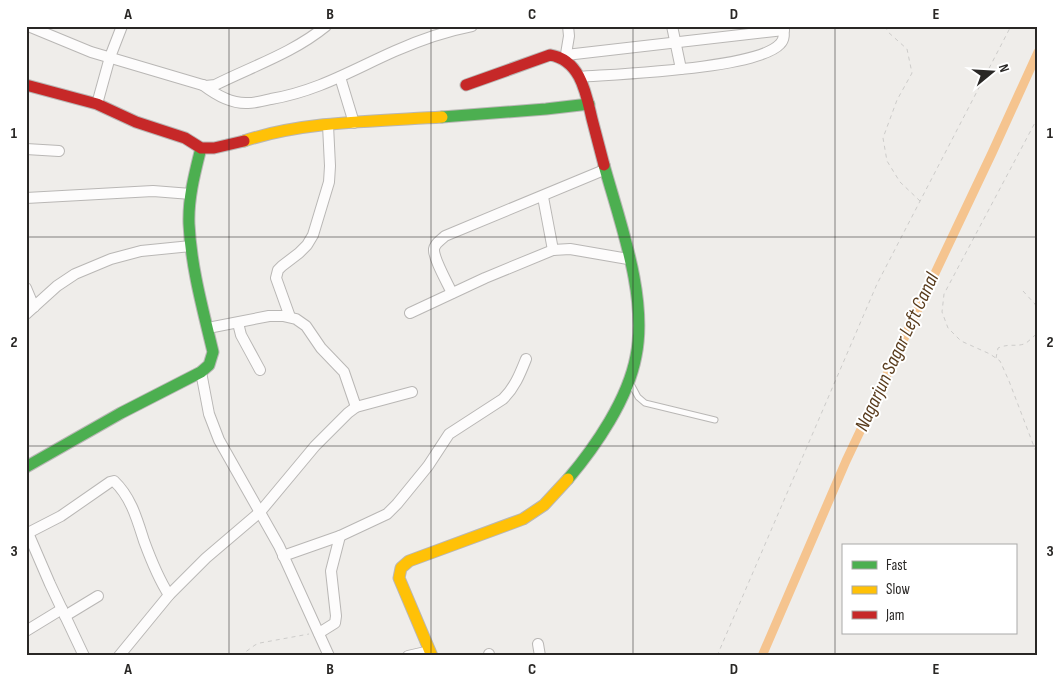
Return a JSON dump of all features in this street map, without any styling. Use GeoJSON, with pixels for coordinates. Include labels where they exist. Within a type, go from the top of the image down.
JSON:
{"type":"FeatureCollection","features":[{"type":"Feature","properties":{"kind":"street"},"geometry":{"type":"LineString","coordinates":[[28,26],[91,52],[203,85],[215,85],[285,54],[326,26]]}},
{"type":"Feature","properties":{"kind":"street"},"geometry":{"type":"LineString","coordinates":[[97,104],[110,57],[122,26]]}},
{"type":"Feature","properties":{"kind":"street"},"geometry":{"type":"LineString","coordinates":[[203,85],[218,96],[233,102],[247,104],[301,93],[418,41],[472,26]]}},
{"type":"Feature","properties":{"kind":"street"},"geometry":{"type":"LineString","coordinates":[[408,656],[431,653],[399,578],[398,572],[402,566],[408,561],[519,521],[547,502],[574,471],[610,420],[632,372],[636,356],[640,319],[638,297],[583,84],[566,57],[569,36],[568,26]]}},
{"type":"Feature","properties":{"kind":"street"},"geometry":{"type":"LineString","coordinates":[[672,26],[681,69]]}},
{"type":"Feature","properties":{"kind":"street"},"geometry":{"type":"LineString","coordinates":[[466,85],[550,55],[566,57],[783,28],[783,39],[780,45],[762,54],[726,63],[681,69],[579,77]]}},
{"type":"Feature","properties":{"kind":"street"},"geometry":{"type":"LineString","coordinates":[[340,77],[354,123]]}},
{"type":"Feature","properties":{"kind":"street"},"geometry":{"type":"LineString","coordinates":[[26,85],[97,104],[136,122],[184,138],[201,148],[214,148],[270,133],[304,127],[546,109],[589,104]]}},
{"type":"Feature","properties":{"kind":"street"},"geometry":{"type":"LineString","coordinates":[[290,317],[276,278],[278,270],[307,246],[313,235],[329,182],[328,125]]}},
{"type":"Feature","properties":{"kind":"street"},"geometry":{"type":"LineString","coordinates":[[26,467],[209,366],[212,360],[212,352],[191,246],[189,222],[191,194],[201,148]]}},
{"type":"Feature","properties":{"kind":"street"},"geometry":{"type":"LineString","coordinates":[[26,149],[59,151]]}},
{"type":"Feature","properties":{"kind":"street"},"geometry":{"type":"LineString","coordinates":[[452,293],[436,258],[434,249],[444,236],[490,216],[543,197],[604,170]]}},
{"type":"Feature","properties":{"kind":"street"},"geometry":{"type":"LineString","coordinates":[[26,198],[152,191],[191,194]]}},
{"type":"Feature","properties":{"kind":"street"},"geometry":{"type":"LineString","coordinates":[[543,197],[552,250]]}},
{"type":"Feature","properties":{"kind":"street"},"geometry":{"type":"LineString","coordinates":[[30,310],[57,286],[75,274],[111,259],[141,251],[191,246]]}},
{"type":"Feature","properties":{"kind":"street"},"geometry":{"type":"LineString","coordinates":[[410,314],[452,293],[552,250],[570,249],[628,259]]}},
{"type":"Feature","properties":{"kind":"street"},"geometry":{"type":"LineString","coordinates":[[26,288],[30,310]]}},
{"type":"Feature","properties":{"kind":"street"},"geometry":{"type":"LineString","coordinates":[[208,328],[269,316],[296,319],[306,326],[321,348],[344,372],[356,408]]}},
{"type":"Feature","properties":{"kind":"street"},"geometry":{"type":"LineString","coordinates":[[238,323],[240,335],[260,370]]}},
{"type":"Feature","properties":{"kind":"street"},"geometry":{"type":"LineString","coordinates":[[283,556],[340,536],[387,514],[428,466],[449,434],[503,399],[510,392],[526,359]]}},
{"type":"Feature","properties":{"kind":"street"},"geometry":{"type":"LineString","coordinates":[[201,372],[208,414],[219,440],[283,556],[329,656]]}},
{"type":"Feature","properties":{"kind":"street"},"geometry":{"type":"LineString","coordinates":[[119,656],[169,594],[206,558],[260,512],[315,446],[348,413],[356,408],[412,392]]}},
{"type":"Feature","properties":{"kind":"street"},"geometry":{"type":"LineString","coordinates":[[82,655],[27,533],[61,516],[114,481],[131,505],[153,564],[169,594]]}},
{"type":"Feature","properties":{"kind":"street"},"geometry":{"type":"LineString","coordinates":[[319,633],[335,622],[331,571],[340,536]]}},
{"type":"Feature","properties":{"kind":"street"},"geometry":{"type":"LineString","coordinates":[[26,631],[98,596]]}},
{"type":"Feature","properties":{"kind":"street"},"geometry":{"type":"LineString","coordinates":[[538,644],[540,656]]}},
{"type":"Feature","properties":{"kind":"lane"},"geometry":{"type":"LineString","coordinates":[[628,380],[638,397],[646,403],[716,420]]}},
{"type":"Feature","properties":{"kind":"path"},"geometry":{"type":"LineString","coordinates":[[885,26],[888,32],[907,50],[912,73],[897,100],[883,138],[887,161],[900,182],[920,201]]}},
{"type":"Feature","properties":{"kind":"path"},"geometry":{"type":"LineString","coordinates":[[717,656],[877,284],[1011,26]]}},
{"type":"Feature","properties":{"kind":"path"},"geometry":{"type":"LineString","coordinates":[[1038,117],[944,294],[942,312],[948,328],[961,341],[990,354],[1000,362],[1010,381],[1038,457]]}},
{"type":"Feature","properties":{"kind":"path"},"geometry":{"type":"LineString","coordinates":[[1023,291],[1034,304],[1038,314]]}},
{"type":"Feature","properties":{"kind":"path"},"geometry":{"type":"LineString","coordinates":[[996,358],[998,348],[1008,344],[1016,346],[1025,343],[1038,333]]}},
{"type":"Feature","properties":{"kind":"path"},"geometry":{"type":"LineString","coordinates":[[240,656],[260,643],[319,633]]}},
{"type":"Feature","properties":{"kind":"waterway","name":"Nagarjun Sagar Left Canal"},"geometry":{"type":"LineString","coordinates":[[762,656],[846,461],[1038,52]]}},
{"type":"Feature","properties":{"kind":"traffic: fast"},"geometry":{"type":"LineString","coordinates":[[442,117],[589,104]]}},
{"type":"Feature","properties":{"kind":"traffic: fast"},"geometry":{"type":"LineString","coordinates":[[26,467],[121,413],[201,372],[209,365],[213,352],[195,272],[189,224],[191,195],[201,148]]}},
{"type":"Feature","properties":{"kind":"traffic: fast"},"geometry":{"type":"LineString","coordinates":[[568,479],[600,437],[626,389],[636,356],[639,333],[638,309],[630,260],[604,165]]}},
{"type":"Feature","properties":{"kind":"traffic: slow"},"geometry":{"type":"LineString","coordinates":[[244,141],[291,129],[367,121],[442,117]]}},
{"type":"Feature","properties":{"kind":"traffic: slow"},"geometry":{"type":"LineString","coordinates":[[432,656],[399,578],[401,568],[409,561],[523,519],[544,505],[568,479]]}},
{"type":"Feature","properties":{"kind":"traffic: jam"},"geometry":{"type":"LineString","coordinates":[[466,85],[550,55],[560,58],[575,71],[584,89],[604,165]]}},
{"type":"Feature","properties":{"kind":"traffic: jam"},"geometry":{"type":"LineString","coordinates":[[26,85],[97,104],[136,122],[185,138],[201,148],[214,148],[244,141]]}}]}
